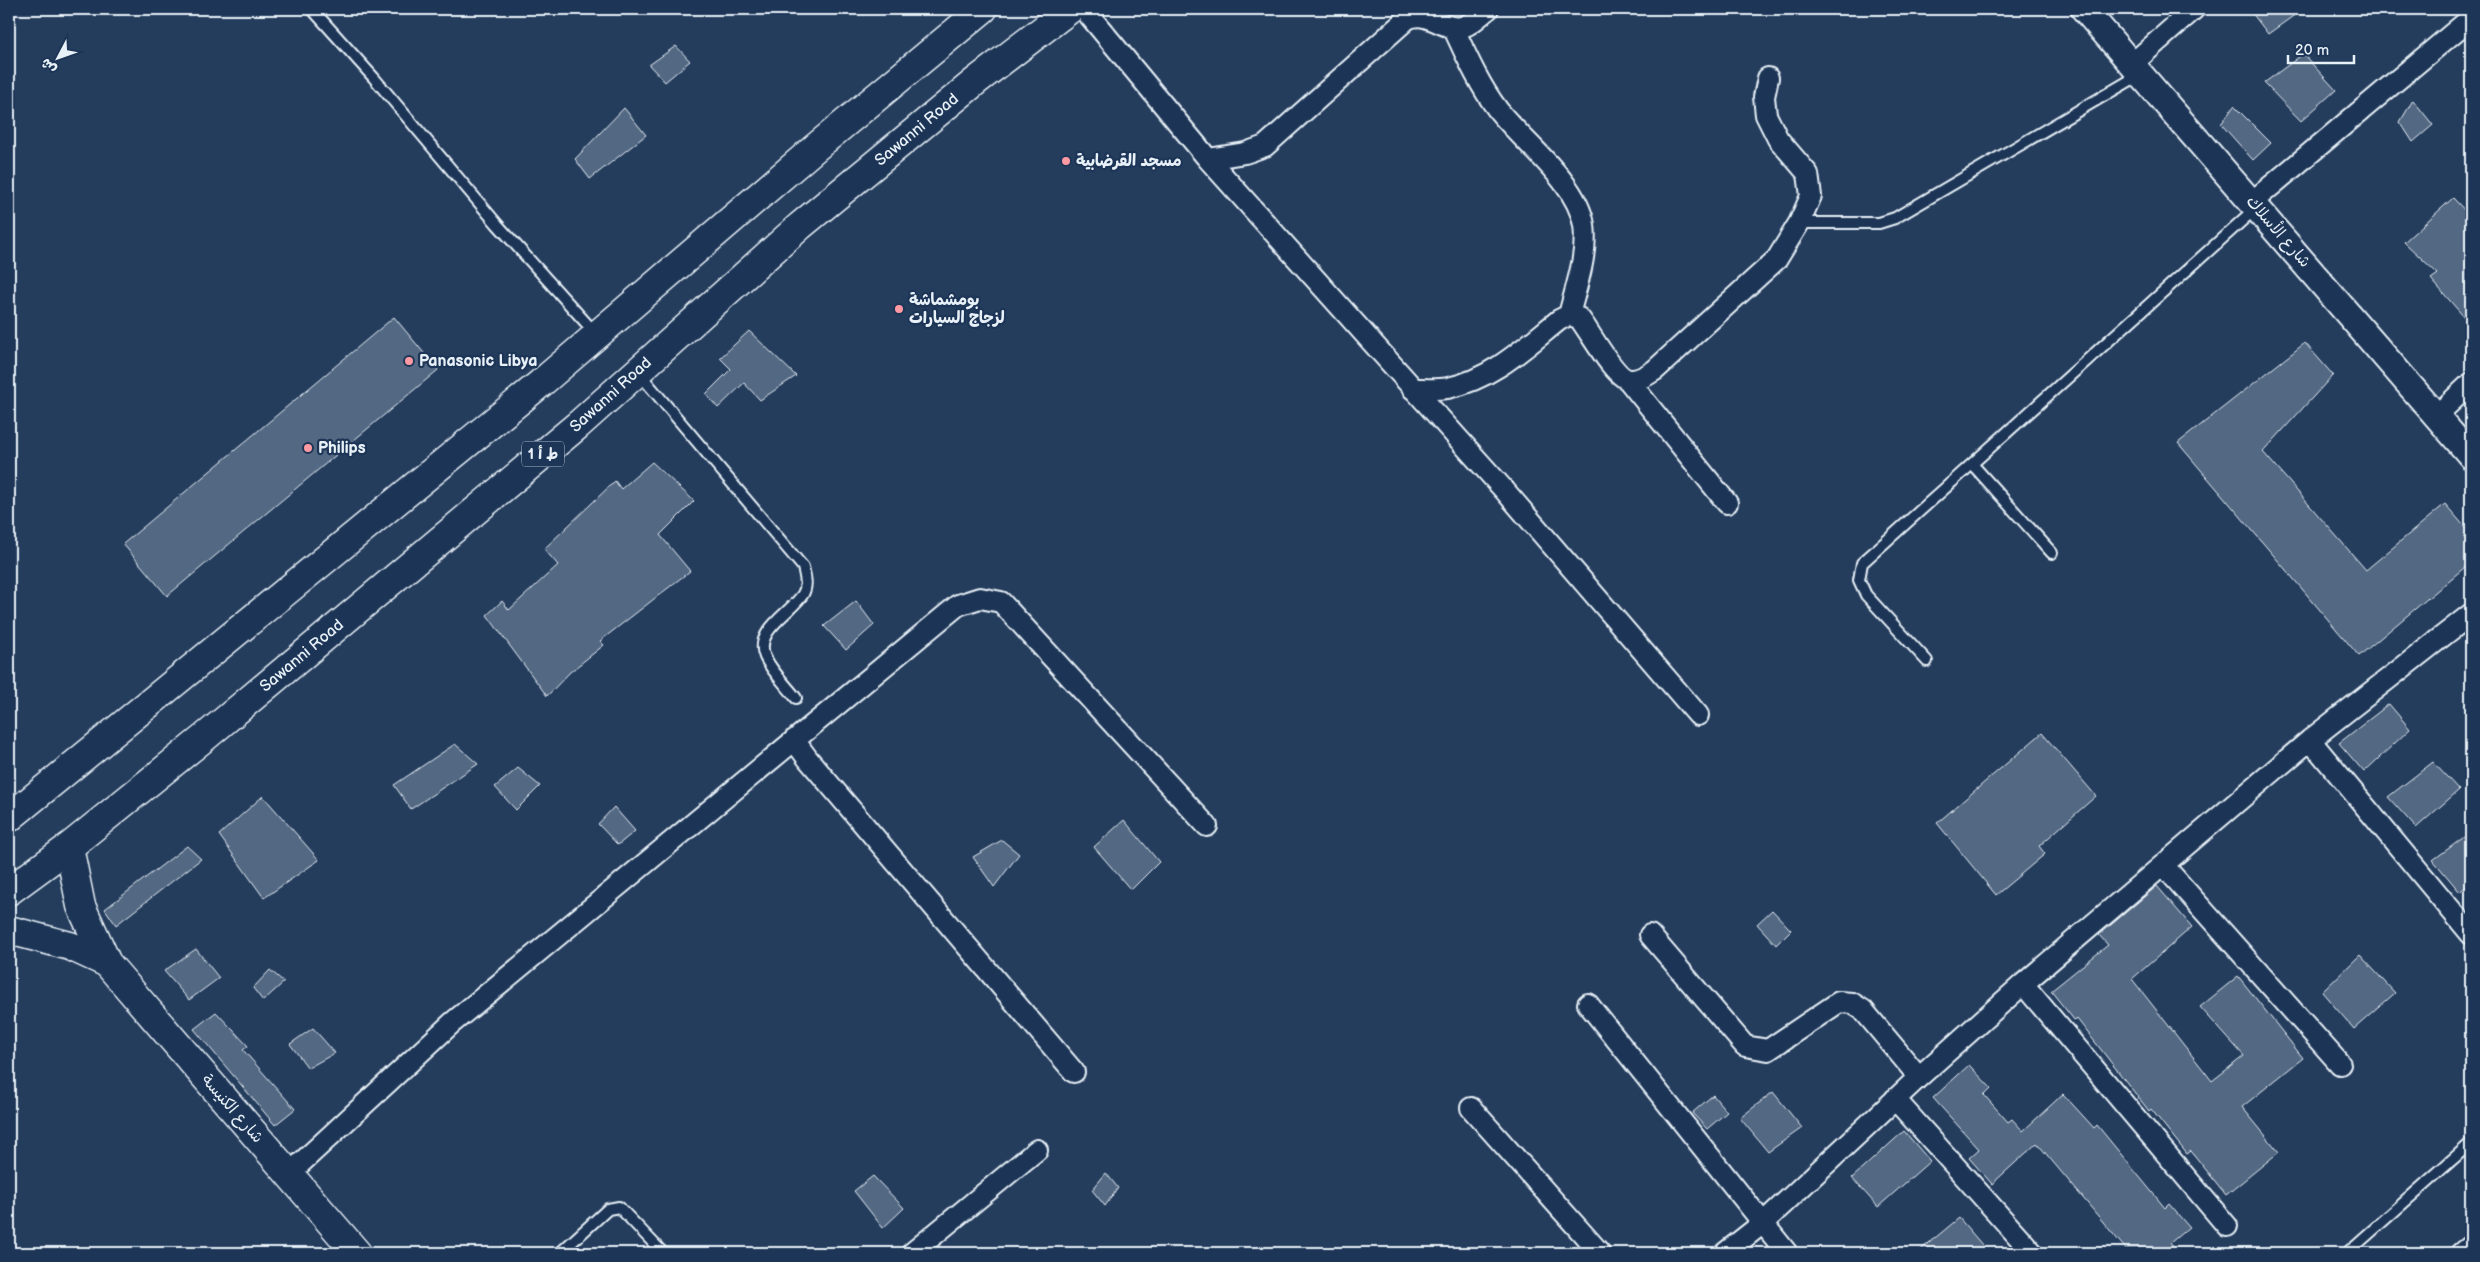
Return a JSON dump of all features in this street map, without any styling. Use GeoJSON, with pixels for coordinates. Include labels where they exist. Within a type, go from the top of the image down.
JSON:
{"type":"FeatureCollection","features":[{"type":"Feature","properties":{"kind":"main road"},"geometry":{"type":"LineString","coordinates":[[9,818],[533,390],[808,154],[983,9]]}},
{"type":"Feature","properties":{"kind":"main road","name":"Sawanni Road"},"geometry":{"type":"LineString","coordinates":[[9,891],[69,847],[563,438],[800,226],[976,81],[1070,9]]}},
{"type":"Feature","properties":{"kind":"main road","name":"شارع الكنيسة"},"geometry":{"type":"LineString","coordinates":[[69,847],[81,906],[107,963],[357,1253]]}},
{"type":"Feature","properties":{"kind":"main road","name":"شارع الكنيسة"},"geometry":{"type":"LineString","coordinates":[[9,930],[70,946],[107,963]]}},
{"type":"Feature","properties":{"kind":"street"},"geometry":{"type":"LineString","coordinates":[[1084,9],[1208,159],[1506,492],[1698,715]]}},
{"type":"Feature","properties":{"kind":"street"},"geometry":{"type":"LineString","coordinates":[[1208,159],[1244,153],[1265,146],[1407,19],[1413,16],[1423,16],[1453,27],[1467,26],[1488,9]]}},
{"type":"Feature","properties":{"kind":"street","name":"شارع الأسلاك"},"geometry":{"type":"LineString","coordinates":[[2084,9],[2471,456]]}},
{"type":"Feature","properties":{"kind":"street"},"geometry":{"type":"LineString","coordinates":[[2136,69],[2194,9]]}},
{"type":"Feature","properties":{"kind":"street"},"geometry":{"type":"LineString","coordinates":[[2254,204],[2471,18]]}},
{"type":"Feature","properties":{"kind":"street"},"geometry":{"type":"LineString","coordinates":[[1453,27],[1474,72],[1498,110],[1568,189],[1579,207],[1584,226],[1583,257],[1569,315]]}},
{"type":"Feature","properties":{"kind":"street"},"geometry":{"type":"LineString","coordinates":[[1628,380],[1640,379],[1655,370],[1777,259],[1799,223],[1812,196],[1808,174],[1778,139],[1766,115],[1764,97],[1768,78]]}},
{"type":"Feature","properties":{"kind":"street"},"geometry":{"type":"LineString","coordinates":[[1413,389],[1448,388],[1480,376],[1499,367],[1559,320],[1569,315],[1579,318],[1618,374],[1628,380],[1727,503]]}},
{"type":"Feature","properties":{"kind":"street"},"geometry":{"type":"LineString","coordinates":[[2436,416],[2471,383]]}},
{"type":"Feature","properties":{"kind":"street"},"geometry":{"type":"LineString","coordinates":[[288,1175],[452,1023],[958,604],[980,598],[1001,602],[1207,826]]}},
{"type":"Feature","properties":{"kind":"street"},"geometry":{"type":"LineString","coordinates":[[1725,1253],[1763,1223],[1895,1099],[2023,984],[2310,740],[2471,614]]}},
{"type":"Feature","properties":{"kind":"street"},"geometry":{"type":"LineString","coordinates":[[794,740],[808,759],[1074,1072]]}},
{"type":"Feature","properties":{"kind":"street"},"geometry":{"type":"LineString","coordinates":[[2310,740],[2471,934]]}},
{"type":"Feature","properties":{"kind":"street"},"geometry":{"type":"LineString","coordinates":[[2164,866],[2340,1064]]}},
{"type":"Feature","properties":{"kind":"street"},"geometry":{"type":"LineString","coordinates":[[1650,935],[1745,1046],[1768,1050],[1839,1002],[1852,1003],[1863,1010],[1919,1077]]}},
{"type":"Feature","properties":{"kind":"street"},"geometry":{"type":"LineString","coordinates":[[2023,984],[2227,1226]]}},
{"type":"Feature","properties":{"kind":"street"},"geometry":{"type":"LineString","coordinates":[[1588,1004],[1787,1253]]}},
{"type":"Feature","properties":{"kind":"street"},"geometry":{"type":"LineString","coordinates":[[1895,1099],[2033,1253]]}},
{"type":"Feature","properties":{"kind":"street"},"geometry":{"type":"LineString","coordinates":[[1471,1108],[1600,1253]]}},
{"type":"Feature","properties":{"kind":"street"},"geometry":{"type":"LineString","coordinates":[[912,1253],[1038,1150]]}},
{"type":"Feature","properties":{"kind":"street"},"geometry":{"type":"LineString","coordinates":[[2461,1253],[2471,1245]]}},
{"type":"Feature","properties":{"kind":"lane"},"geometry":{"type":"LineString","coordinates":[[312,9],[374,78],[497,224],[597,335]]}},
{"type":"Feature","properties":{"kind":"lane"},"geometry":{"type":"LineString","coordinates":[[1799,223],[1879,223],[1895,218],[2136,69]]}},
{"type":"Feature","properties":{"kind":"lane"},"geometry":{"type":"LineString","coordinates":[[1926,661],[1866,595],[1859,580],[1862,563],[2254,204]]}},
{"type":"Feature","properties":{"kind":"lane"},"geometry":{"type":"LineString","coordinates":[[638,372],[804,567],[806,581],[803,593],[766,634],[762,647],[765,658],[796,698]]}},
{"type":"Feature","properties":{"kind":"lane"},"geometry":{"type":"LineString","coordinates":[[1972,464],[2052,553]]}},
{"type":"Feature","properties":{"kind":"lane"},"geometry":{"type":"LineString","coordinates":[[2347,1253],[2471,1143]]}},
{"type":"Feature","properties":{"kind":"lane"},"geometry":{"type":"LineString","coordinates":[[560,1253],[608,1209],[619,1207],[663,1253]]}},
{"type":"Feature","properties":{"kind":"building"},"geometry":{"type":"Polygon","coordinates":[[[2249,9],[2303,9],[2268,34],[2249,9]]]}},
{"type":"Feature","properties":{"kind":"building"},"geometry":{"type":"Polygon","coordinates":[[[676,46],[690,61],[665,82],[649,65],[676,46]]]}},
{"type":"Feature","properties":{"kind":"building"},"geometry":{"type":"Polygon","coordinates":[[[2303,54],[2336,90],[2301,121],[2264,83],[2303,54]]]}},
{"type":"Feature","properties":{"kind":"building"},"geometry":{"type":"Polygon","coordinates":[[[2413,100],[2433,125],[2413,142],[2400,122],[2413,100]]]}},
{"type":"Feature","properties":{"kind":"building"},"geometry":{"type":"Polygon","coordinates":[[[2234,106],[2271,143],[2253,160],[2221,124],[2234,106]]]}},
{"type":"Feature","properties":{"kind":"building"},"geometry":{"type":"Polygon","coordinates":[[[624,108],[646,135],[590,179],[575,159],[624,108]]]}},
{"type":"Feature","properties":{"kind":"building"},"geometry":{"type":"Polygon","coordinates":[[[2453,198],[2471,217],[2471,325],[2431,279],[2438,274],[2404,242],[2453,198]]]}},
{"type":"Feature","properties":{"kind":"building"},"geometry":{"type":"Polygon","coordinates":[[[394,317],[438,370],[167,596],[123,544],[394,317]]]}},
{"type":"Feature","properties":{"kind":"building"},"geometry":{"type":"Polygon","coordinates":[[[749,331],[796,376],[760,400],[744,383],[718,408],[706,394],[731,369],[720,358],[749,331]]]}},
{"type":"Feature","properties":{"kind":"building"},"geometry":{"type":"Polygon","coordinates":[[[2305,343],[2333,375],[2263,452],[2366,570],[2445,504],[2471,534],[2471,562],[2359,656],[2178,443],[2305,343]]]}},
{"type":"Feature","properties":{"kind":"building"},"geometry":{"type":"Polygon","coordinates":[[[652,462],[694,501],[660,535],[690,571],[600,641],[604,645],[570,672],[547,696],[487,615],[502,601],[509,610],[558,565],[544,549],[615,481],[621,489],[652,462]]]}},
{"type":"Feature","properties":{"kind":"building"},"geometry":{"type":"Polygon","coordinates":[[[856,601],[874,625],[846,650],[824,626],[856,601]]]}},
{"type":"Feature","properties":{"kind":"building"},"geometry":{"type":"Polygon","coordinates":[[[2389,704],[2410,729],[2364,772],[2339,743],[2389,704]]]}},
{"type":"Feature","properties":{"kind":"building"},"geometry":{"type":"Polygon","coordinates":[[[2042,733],[2096,796],[2039,846],[2045,854],[1996,895],[1937,823],[2042,733]]]}},
{"type":"Feature","properties":{"kind":"building"},"geometry":{"type":"Polygon","coordinates":[[[455,744],[478,764],[411,809],[394,785],[455,744]]]}},
{"type":"Feature","properties":{"kind":"building"},"geometry":{"type":"Polygon","coordinates":[[[2433,762],[2459,790],[2416,828],[2388,797],[2433,762]]]}},
{"type":"Feature","properties":{"kind":"building"},"geometry":{"type":"Polygon","coordinates":[[[518,768],[540,786],[516,810],[495,787],[518,768]]]}},
{"type":"Feature","properties":{"kind":"building"},"geometry":{"type":"Polygon","coordinates":[[[263,796],[319,860],[264,898],[219,835],[263,796]]]}},
{"type":"Feature","properties":{"kind":"building"},"geometry":{"type":"Polygon","coordinates":[[[614,807],[635,831],[618,845],[598,824],[614,807]]]}},
{"type":"Feature","properties":{"kind":"building"},"geometry":{"type":"Polygon","coordinates":[[[1124,820],[1159,862],[1131,890],[1094,847],[1124,820]]]}},
{"type":"Feature","properties":{"kind":"building"},"geometry":{"type":"Polygon","coordinates":[[[2471,832],[2471,881],[2460,892],[2433,860],[2471,832]]]}},
{"type":"Feature","properties":{"kind":"building"},"geometry":{"type":"Polygon","coordinates":[[[1002,840],[1019,854],[994,887],[973,857],[1002,840]]]}},
{"type":"Feature","properties":{"kind":"building"},"geometry":{"type":"Polygon","coordinates":[[[187,846],[201,859],[116,925],[105,909],[187,846]]]}},
{"type":"Feature","properties":{"kind":"building"},"geometry":{"type":"Polygon","coordinates":[[[2157,886],[2192,927],[2132,979],[2212,1081],[2244,1056],[2200,1007],[2238,976],[2303,1058],[2242,1107],[2279,1152],[2226,1195],[2191,1151],[2187,1154],[2151,1109],[2149,1111],[2077,1019],[2075,1021],[2051,991],[2108,945],[2099,935],[2157,886]]]}},
{"type":"Feature","properties":{"kind":"building"},"geometry":{"type":"Polygon","coordinates":[[[1772,910],[1791,930],[1776,945],[1757,924],[1772,910]]]}},
{"type":"Feature","properties":{"kind":"building"},"geometry":{"type":"Polygon","coordinates":[[[196,949],[219,978],[189,1000],[164,971],[196,949]]]}},
{"type":"Feature","properties":{"kind":"building"},"geometry":{"type":"Polygon","coordinates":[[[2360,955],[2395,993],[2354,1029],[2322,992],[2360,955]]]}},
{"type":"Feature","properties":{"kind":"building"},"geometry":{"type":"Polygon","coordinates":[[[270,970],[284,982],[263,1001],[253,988],[270,970]]]}},
{"type":"Feature","properties":{"kind":"building"},"geometry":{"type":"Polygon","coordinates":[[[216,1012],[248,1046],[243,1050],[295,1109],[275,1125],[194,1029],[216,1012]]]}},
{"type":"Feature","properties":{"kind":"building"},"geometry":{"type":"Polygon","coordinates":[[[313,1028],[335,1053],[308,1068],[290,1044],[313,1028]]]}},
{"type":"Feature","properties":{"kind":"building"},"geometry":{"type":"Polygon","coordinates":[[[1969,1065],[1991,1088],[1984,1095],[2008,1122],[2012,1119],[2023,1131],[2063,1094],[2094,1128],[2097,1125],[2165,1208],[2169,1204],[2189,1227],[2170,1243],[2178,1253],[2129,1253],[2037,1143],[1992,1184],[1969,1158],[1979,1149],[1933,1098],[1969,1065]]]}},
{"type":"Feature","properties":{"kind":"building"},"geometry":{"type":"Polygon","coordinates":[[[1773,1092],[1802,1128],[1768,1152],[1740,1118],[1773,1092]]]}},
{"type":"Feature","properties":{"kind":"building"},"geometry":{"type":"Polygon","coordinates":[[[1713,1095],[1727,1112],[1707,1129],[1692,1113],[1713,1095]]]}},
{"type":"Feature","properties":{"kind":"building"},"geometry":{"type":"Polygon","coordinates":[[[1904,1131],[1930,1161],[1878,1207],[1852,1178],[1904,1131]]]}},
{"type":"Feature","properties":{"kind":"building"},"geometry":{"type":"Polygon","coordinates":[[[1106,1173],[1118,1188],[1105,1206],[1092,1190],[1106,1173]]]}},
{"type":"Feature","properties":{"kind":"building"},"geometry":{"type":"Polygon","coordinates":[[[873,1176],[904,1208],[883,1228],[854,1191],[873,1176]]]}},
{"type":"Feature","properties":{"kind":"building"},"geometry":{"type":"Polygon","coordinates":[[[1959,1218],[1989,1253],[1917,1253],[1959,1218]]]}},
{"type":"Feature","properties":{"kind":"place","name":"مسجد القرضابية"},"geometry":{"type":"Point","coordinates":[1066,161]}},
{"type":"Feature","properties":{"kind":"place","name":"بومشماشة لزجاج السيارات"},"geometry":{"type":"Point","coordinates":[899,309]}},
{"type":"Feature","properties":{"kind":"place","name":"Panasonic Libya"},"geometry":{"type":"Point","coordinates":[409,361]}},
{"type":"Feature","properties":{"kind":"place","name":"Philips"},"geometry":{"type":"Point","coordinates":[308,448]}}]}
